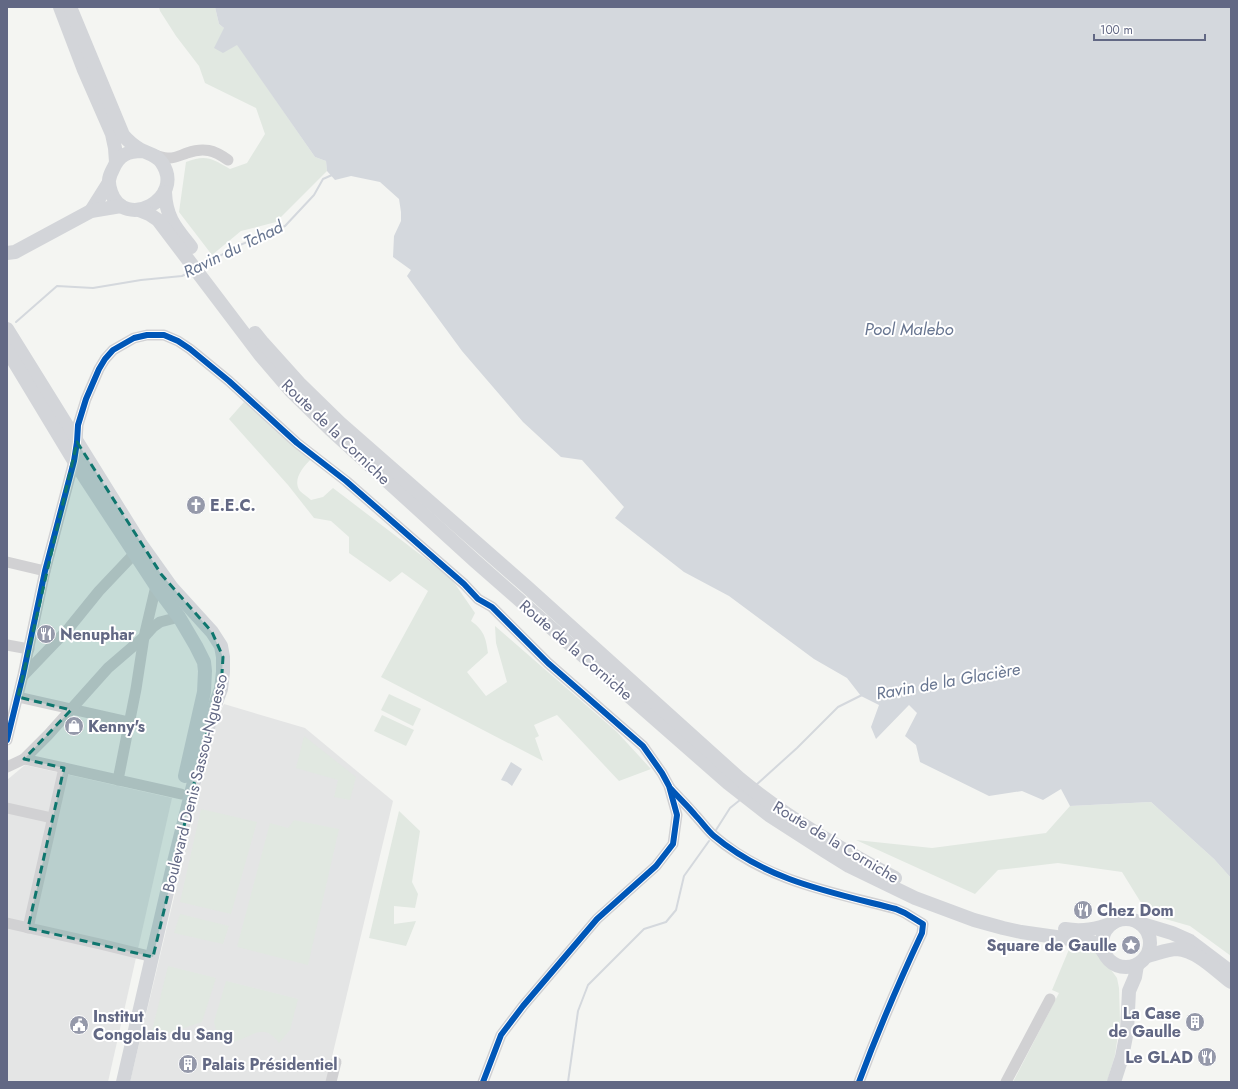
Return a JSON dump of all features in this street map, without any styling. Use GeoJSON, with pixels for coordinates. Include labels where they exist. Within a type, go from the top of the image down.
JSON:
{"type":"FeatureCollection","features":[{"type":"Feature","properties":{"kind":"main road"},"geometry":{"type":"LineString","coordinates":[[60,7],[84,70],[112,134],[116,162]]}},
{"type":"Feature","properties":{"kind":"main road"},"geometry":{"type":"LineString","coordinates":[[7,265],[11,253],[91,211],[121,206],[139,210],[148,207],[158,201],[166,186],[166,171],[161,162],[130,143],[123,135],[70,7]]}},
{"type":"Feature","properties":{"kind":"main road"},"geometry":{"type":"LineString","coordinates":[[91,211],[108,184],[111,172],[116,162],[124,155],[132,151],[148,153]]}},
{"type":"Feature","properties":{"kind":"main road"},"geometry":{"type":"LineString","coordinates":[[108,184],[113,196],[121,206]]}},
{"type":"Feature","properties":{"kind":"main road","name":"Route de la Corniche"},"geometry":{"type":"LineString","coordinates":[[166,186],[166,204],[176,236]]}},
{"type":"Feature","properties":{"kind":"main road","name":"Route de la Corniche"},"geometry":{"type":"LineString","coordinates":[[139,210],[158,220],[176,236],[261,356],[291,391],[330,429],[474,561],[728,783],[768,815],[849,866],[917,894],[974,920],[1021,932],[1091,942],[1097,944],[1107,957],[1118,966],[1123,967],[1128,967],[1166,951],[1176,949],[1191,952],[1231,982]]}},
{"type":"Feature","properties":{"kind":"main road","name":"Boulevard Denis Sassou-Nguesso"},"geometry":{"type":"LineString","coordinates":[[7,330],[157,568],[172,588],[212,632],[220,646],[223,657],[224,672],[221,689],[212,713],[203,746],[115,1082]]}},
{"type":"Feature","properties":{"kind":"main road","name":"Boulevard Denis Sassou-Nguesso"},"geometry":{"type":"LineString","coordinates":[[7,350],[74,461],[156,586],[179,617],[204,662],[206,679],[201,711],[181,794],[123,1082]]}},
{"type":"Feature","properties":{"kind":"main road","name":"Route de la Corniche"},"geometry":{"type":"LineString","coordinates":[[917,894],[1022,923],[1082,931],[1092,930],[1121,920],[1130,920],[1172,933],[1190,942],[1231,972]]}},
{"type":"Feature","properties":{"kind":"main road"},"geometry":{"type":"LineString","coordinates":[[1113,923],[1107,929],[1103,937],[1102,946],[1107,957],[1124,976],[1129,991],[1127,1031],[1122,1057],[1114,1082]]}},
{"type":"Feature","properties":{"kind":"main road"},"geometry":{"type":"LineString","coordinates":[[1129,991],[1150,944],[1149,935],[1145,928],[1138,923]]}},
{"type":"Feature","properties":{"kind":"street"},"geometry":{"type":"LineString","coordinates":[[148,153],[169,158],[203,149],[210,150],[228,160]]}},
{"type":"Feature","properties":{"kind":"street"},"geometry":{"type":"LineString","coordinates":[[166,186],[173,168],[180,156]]}},
{"type":"Feature","properties":{"kind":"street"},"geometry":{"type":"LineString","coordinates":[[7,740],[29,649],[45,571],[74,461],[78,425],[86,399],[99,369],[113,350],[134,338],[147,335],[164,336],[178,341],[190,348],[229,381],[297,443],[346,481],[464,584],[478,599],[492,607],[548,663],[643,746],[658,766],[669,786],[710,832],[748,860],[766,870],[825,892],[896,909],[923,924],[922,933],[896,987],[859,1082]]}},
{"type":"Feature","properties":{"kind":"street"},"geometry":{"type":"LineString","coordinates":[[23,675],[69,628],[99,591],[134,553]]}},
{"type":"Feature","properties":{"kind":"street"},"geometry":{"type":"LineString","coordinates":[[7,562],[45,571]]}},
{"type":"Feature","properties":{"kind":"street"},"geometry":{"type":"LineString","coordinates":[[118,780],[136,689],[144,637],[156,586]]}},
{"type":"Feature","properties":{"kind":"street"},"geometry":{"type":"LineString","coordinates":[[7,767],[24,758],[72,710],[108,668],[144,637],[153,627],[160,622],[179,617]]}},
{"type":"Feature","properties":{"kind":"street"},"geometry":{"type":"LineString","coordinates":[[7,644],[29,649]]}},
{"type":"Feature","properties":{"kind":"street"},"geometry":{"type":"LineString","coordinates":[[18,697],[129,722]]}},
{"type":"Feature","properties":{"kind":"street"},"geometry":{"type":"LineString","coordinates":[[24,758],[181,794]]}},
{"type":"Feature","properties":{"kind":"street"},"geometry":{"type":"LineString","coordinates":[[28,928],[64,768]]}},
{"type":"Feature","properties":{"kind":"street"},"geometry":{"type":"LineString","coordinates":[[483,1082],[501,1035],[523,1006],[596,919],[656,866],[673,844],[677,815],[669,786]]}},
{"type":"Feature","properties":{"kind":"street"},"geometry":{"type":"LineString","coordinates":[[7,808],[52,818]]}},
{"type":"Feature","properties":{"kind":"street"},"geometry":{"type":"LineString","coordinates":[[7,923],[148,955]]}},
{"type":"Feature","properties":{"kind":"street"},"geometry":{"type":"LineString","coordinates":[[1006,1082],[1050,999]]}},
{"type":"Feature","properties":{"kind":"street"},"geometry":{"type":"LineString","coordinates":[[331,1082],[336,1062]]}},
{"type":"Feature","properties":{"kind":"highlighted area"},"geometry":{"type":"Polygon","coordinates":[[[77,442],[161,574],[212,632],[223,657],[221,689],[203,746],[153,957],[28,928],[64,768],[24,759],[71,710],[18,697],[77,442]]]}},
{"type":"Feature","properties":{"kind":"shaded area"},"geometry":{"type":"Polygon","coordinates":[[[159,7],[215,7],[219,24],[237,44],[315,157],[326,161],[327,171],[276,222],[241,231],[212,255],[179,212],[186,162],[204,158],[214,160],[230,169],[247,163],[265,134],[256,108],[205,83],[199,66],[176,36],[159,7]]]}},
{"type":"Feature","properties":{"kind":"shaded area"},"geometry":{"type":"Polygon","coordinates":[[[244,402],[311,459],[302,470],[298,478],[298,487],[301,492],[311,500],[323,497],[333,488],[451,578],[475,613],[471,621],[482,631],[485,639],[488,653],[467,672],[486,696],[507,682],[496,643],[495,626],[617,732],[651,769],[619,781],[557,715],[534,725],[539,736],[535,738],[543,761],[381,677],[428,591],[402,572],[390,582],[349,553],[349,537],[331,521],[314,518],[288,485],[229,419],[244,402]]]}},
{"type":"Feature","properties":{"kind":"shaded area"},"geometry":{"type":"Polygon","coordinates":[[[389,694],[421,709],[413,726],[381,710],[389,694]]]}},
{"type":"Feature","properties":{"kind":"shaded area"},"geometry":{"type":"Polygon","coordinates":[[[224,704],[305,728],[393,801],[326,1082],[130,1082],[216,721],[224,704]]]}},
{"type":"Feature","properties":{"kind":"shaded area"},"geometry":{"type":"Polygon","coordinates":[[[382,715],[414,730],[406,746],[374,731],[382,715]]]}},
{"type":"Feature","properties":{"kind":"shaded area"},"geometry":{"type":"Polygon","coordinates":[[[304,736],[356,777],[350,800],[334,797],[338,780],[296,768],[304,736]]]}},
{"type":"Feature","properties":{"kind":"shaded area"},"geometry":{"type":"Polygon","coordinates":[[[25,765],[172,798],[108,1082],[7,1082],[7,780],[25,765]]]}},
{"type":"Feature","properties":{"kind":"shaded area"},"geometry":{"type":"Polygon","coordinates":[[[1151,802],[1214,859],[1231,878],[1231,956],[1190,926],[1148,914],[1122,872],[1058,863],[998,870],[975,894],[856,840],[932,848],[1046,833],[1070,806],[1151,802]]]}},
{"type":"Feature","properties":{"kind":"shaded area"},"geometry":{"type":"Polygon","coordinates":[[[201,809],[257,822],[231,914],[180,902],[201,809]]]}},
{"type":"Feature","properties":{"kind":"shaded area"},"geometry":{"type":"Polygon","coordinates":[[[399,811],[420,831],[412,882],[418,894],[415,908],[394,906],[394,924],[416,921],[406,946],[369,938],[399,811]]]}},
{"type":"Feature","properties":{"kind":"shaded area"},"geometry":{"type":"Polygon","coordinates":[[[294,820],[339,829],[308,965],[237,947],[270,823],[288,828],[294,820]]]}},
{"type":"Feature","properties":{"kind":"shaded area"},"geometry":{"type":"Polygon","coordinates":[[[180,914],[229,926],[223,944],[174,933],[180,914]]]}},
{"type":"Feature","properties":{"kind":"shaded area"},"geometry":{"type":"Polygon","coordinates":[[[1070,947],[1084,948],[1096,953],[1104,960],[1117,978],[1119,988],[1120,1021],[1115,1055],[1107,1082],[1013,1082],[1059,993],[1052,990],[1070,947]]]}},
{"type":"Feature","properties":{"kind":"shaded area"},"geometry":{"type":"Polygon","coordinates":[[[168,966],[216,978],[202,1022],[150,1039],[168,966]]]}},
{"type":"Feature","properties":{"kind":"shaded area"},"geometry":{"type":"Polygon","coordinates":[[[226,981],[298,999],[290,1030],[279,1043],[273,1036],[261,1032],[230,1042],[216,1029],[214,1022],[226,981]]]}},
{"type":"Feature","properties":{"kind":"water","name":"Pool Malebo"},"geometry":{"type":"Polygon","coordinates":[[[215,7],[1231,7],[1231,878],[1214,859],[1151,802],[1070,806],[1061,789],[1043,800],[1022,791],[989,796],[920,762],[916,745],[905,736],[917,713],[909,705],[876,739],[871,727],[879,705],[861,696],[847,678],[814,659],[729,596],[684,572],[615,518],[624,507],[582,460],[561,457],[523,422],[462,351],[407,276],[411,270],[393,257],[394,236],[401,221],[399,199],[380,182],[351,176],[335,180],[327,171],[326,161],[315,157],[237,45],[223,53],[214,48],[224,28],[219,24],[215,7]]]}},
{"type":"Feature","properties":{"kind":"water"},"geometry":{"type":"Polygon","coordinates":[[[511,762],[522,769],[512,786],[501,780],[511,762]]]}},
{"type":"Feature","properties":{"kind":"waterway","name":"Ravin du Tchad"},"geometry":{"type":"LineString","coordinates":[[199,267],[240,245],[285,226],[314,195],[323,179],[332,175]]}},
{"type":"Feature","properties":{"kind":"waterway","name":"Ravin du Tchad"},"geometry":{"type":"LineString","coordinates":[[16,322],[57,286],[93,288],[141,280],[182,276],[190,272]]}},
{"type":"Feature","properties":{"kind":"waterway","name":"Ravin de la Glacière"},"geometry":{"type":"LineString","coordinates":[[756,785],[797,748],[838,707],[862,695]]}},
{"type":"Feature","properties":{"kind":"waterway","name":"Ravin de la Glacière"},"geometry":{"type":"LineString","coordinates":[[716,830],[730,808],[740,800]]}},
{"type":"Feature","properties":{"kind":"waterway","name":"Ravin de la Glacière"},"geometry":{"type":"LineString","coordinates":[[568,1082],[578,1011],[588,985],[644,929],[666,922],[676,910],[684,876],[709,841]]}},
{"type":"Feature","properties":{"kind":"cycle path"},"geometry":{"type":"LineString","coordinates":[[7,740],[23,675],[45,571],[74,461],[78,425],[86,399],[99,369],[113,350],[134,338],[147,335],[164,335],[178,341],[190,349],[229,381],[297,443],[346,481],[464,584],[478,599],[492,607],[548,663],[643,746],[662,773],[669,786],[677,815],[673,844],[656,866],[597,919],[523,1006],[501,1035],[483,1082]]}},
{"type":"Feature","properties":{"kind":"cycle path"},"geometry":{"type":"LineString","coordinates":[[671,789],[714,836],[756,864],[800,883],[847,897],[896,909],[923,924],[922,933],[889,1007],[859,1082]]}},
{"type":"Feature","properties":{"kind":"place","name":"E.E.C."},"geometry":{"type":"Point","coordinates":[196,505]}},
{"type":"Feature","properties":{"kind":"place","name":"Nenuphar"},"geometry":{"type":"Point","coordinates":[46,634]}},
{"type":"Feature","properties":{"kind":"place","name":"Kenny's"},"geometry":{"type":"Point","coordinates":[74,726]}},
{"type":"Feature","properties":{"kind":"place","name":"Chez Dom"},"geometry":{"type":"Point","coordinates":[1083,910]}},
{"type":"Feature","properties":{"kind":"place","name":"Square de Gaulle"},"geometry":{"type":"Point","coordinates":[1131,945]}},
{"type":"Feature","properties":{"kind":"place","name":"La Case de Gaulle"},"geometry":{"type":"Point","coordinates":[1195,1022]}},
{"type":"Feature","properties":{"kind":"place","name":"Institut Congolais du Sang"},"geometry":{"type":"Point","coordinates":[79,1025]}},
{"type":"Feature","properties":{"kind":"place","name":"Le GLAD"},"geometry":{"type":"Point","coordinates":[1207,1057]}},
{"type":"Feature","properties":{"kind":"place","name":"Palais Présidentiel"},"geometry":{"type":"Point","coordinates":[188,1064]}}]}
